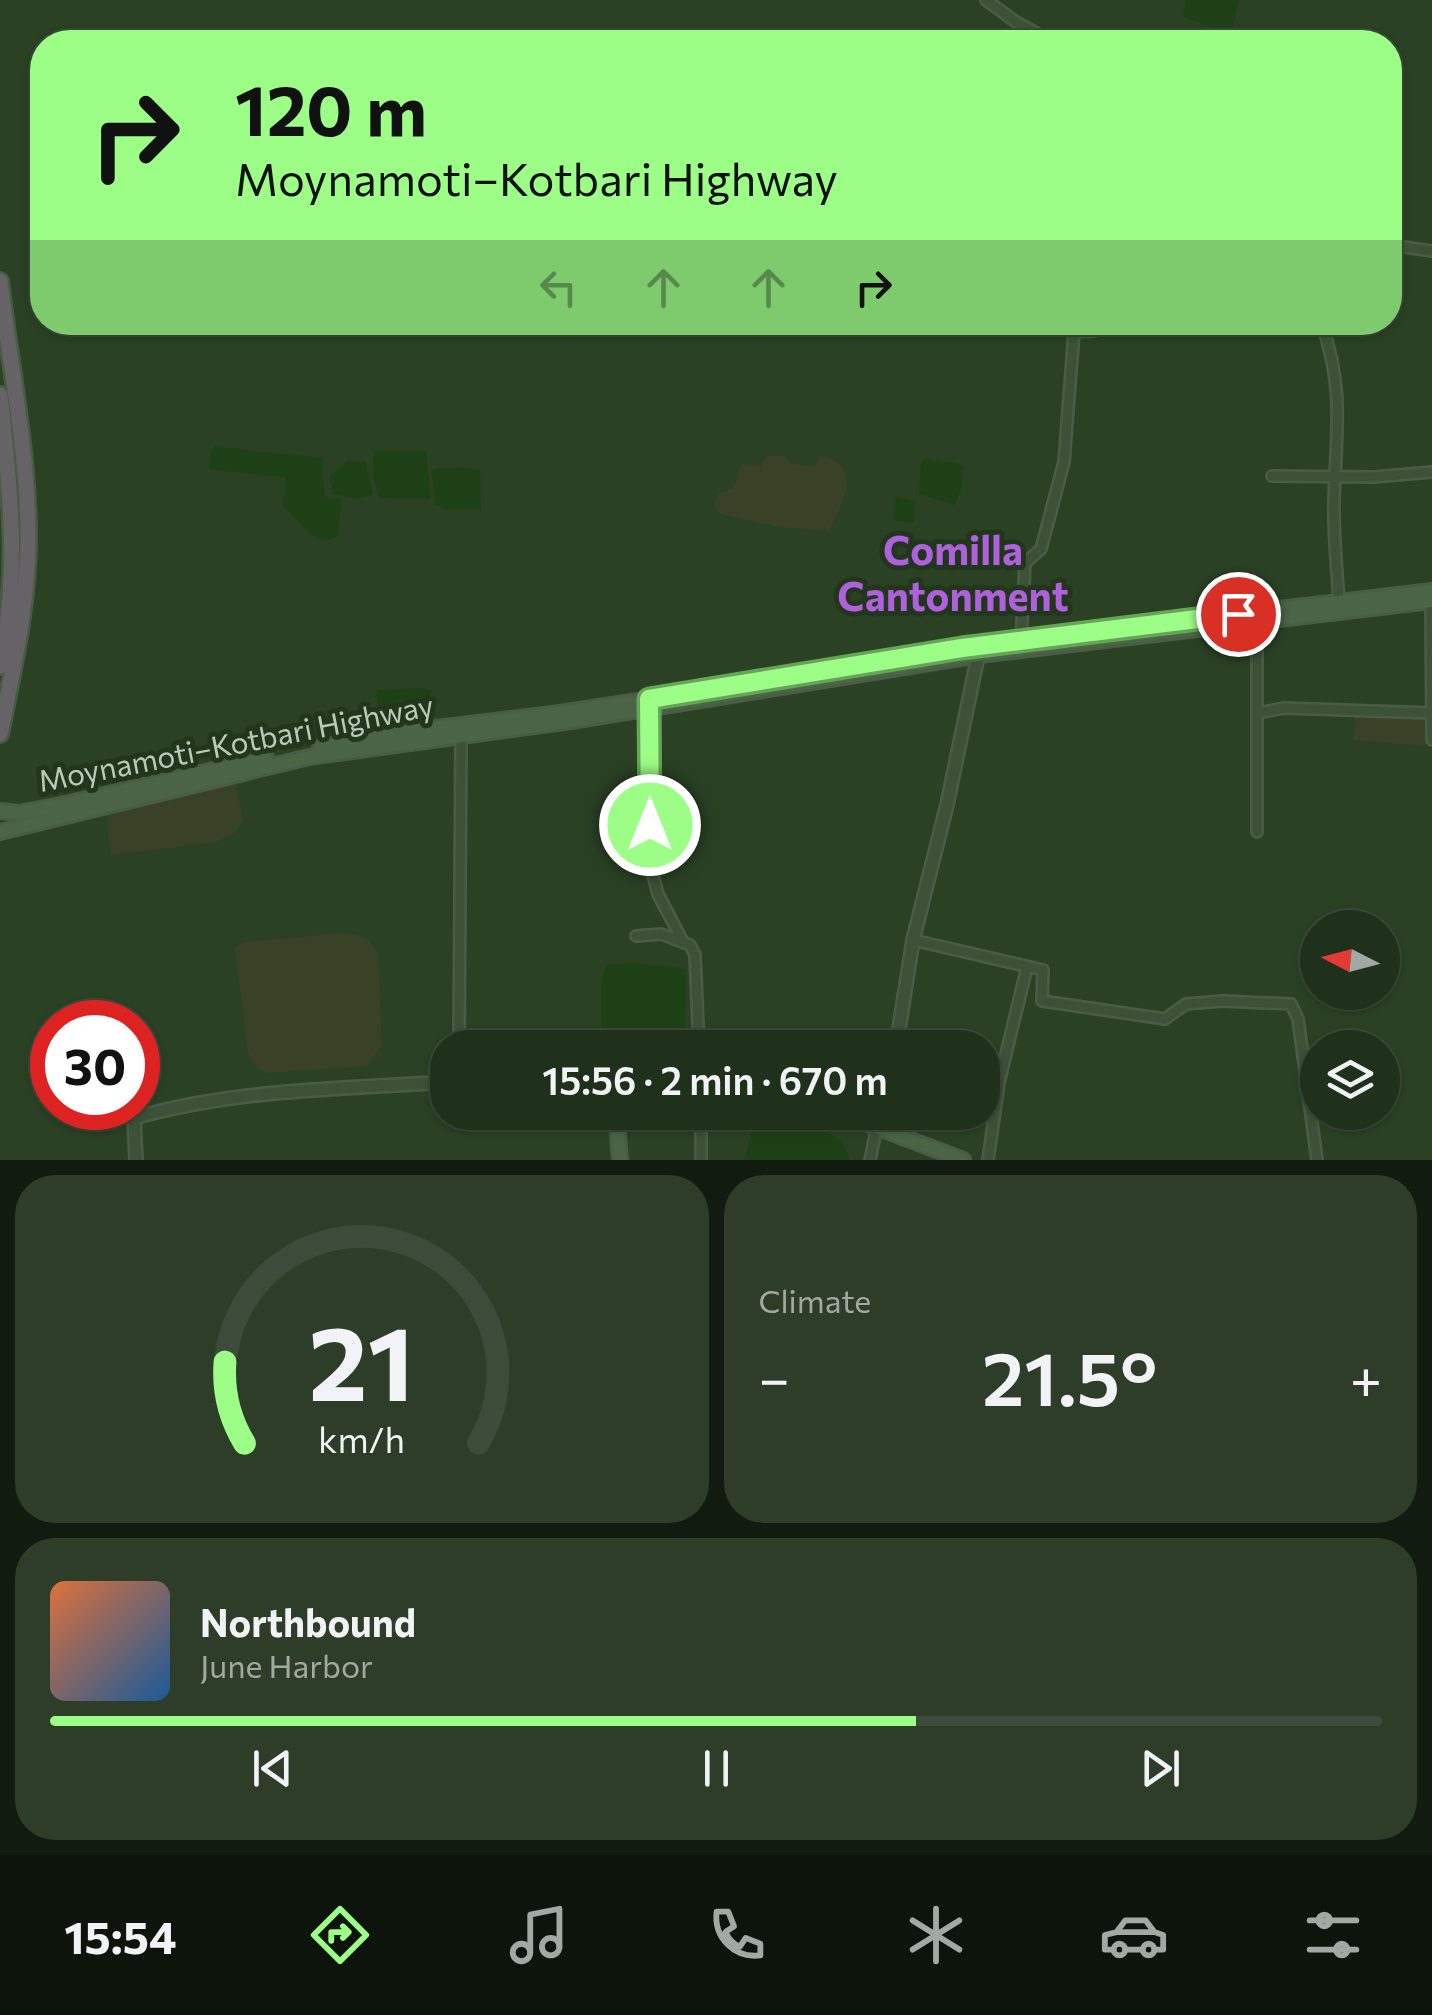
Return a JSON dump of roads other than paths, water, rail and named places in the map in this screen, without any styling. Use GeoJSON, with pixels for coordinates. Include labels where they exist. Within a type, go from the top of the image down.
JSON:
{"type":"FeatureCollection","features":[{"type":"Feature","properties":{"kind":"highway"},"geometry":{"type":"LineString","coordinates":[[0,281],[24,470],[28,540],[20,636],[0,734]]}},
{"type":"Feature","properties":{"kind":"highway"},"geometry":{"type":"LineString","coordinates":[[0,395],[10,490],[6,567],[9,618],[0,666]]}},
{"type":"Feature","properties":{"kind":"main road","name":"Moynamoti–Kotbari Highway"},"geometry":{"type":"LineString","coordinates":[[979,651],[1021,641],[1432,591]]}},
{"type":"Feature","properties":{"kind":"main road","name":"Moynamoti–Kotbari Highway"},"geometry":{"type":"LineString","coordinates":[[0,810],[19,813],[308,753],[461,736],[979,651],[1431,601]]}},
{"type":"Feature","properties":{"kind":"main road","name":"Moynamoti–Kotbari Highway"},"geometry":{"type":"LineString","coordinates":[[0,832],[386,734],[650,703]]}},
{"type":"Feature","properties":{"kind":"main road"},"geometry":{"type":"LineString","coordinates":[[618,1130],[620,1160]]}},
{"type":"Feature","properties":{"kind":"main road"},"geometry":{"type":"LineString","coordinates":[[902,1130],[963,1160]]}},
{"type":"Feature","properties":{"kind":"street"},"geometry":{"type":"LineString","coordinates":[[986,0],[1031,30]]}},
{"type":"Feature","properties":{"kind":"street"},"geometry":{"type":"LineString","coordinates":[[1402,246],[1432,250]]}},
{"type":"Feature","properties":{"kind":"street"},"geometry":{"type":"LineString","coordinates":[[1021,641],[1024,562],[1041,549],[1064,462],[1074,335]]}},
{"type":"Feature","properties":{"kind":"street"},"geometry":{"type":"LineString","coordinates":[[1325,335],[1338,380],[1339,602]]}},
{"type":"Feature","properties":{"kind":"street"},"geometry":{"type":"LineString","coordinates":[[1272,476],[1432,472]]}},
{"type":"Feature","properties":{"kind":"street"},"geometry":{"type":"LineString","coordinates":[[1431,601],[1432,740]]}},
{"type":"Feature","properties":{"kind":"street"},"geometry":{"type":"LineString","coordinates":[[1257,622],[1257,832]]}},
{"type":"Feature","properties":{"kind":"street"},"geometry":{"type":"LineString","coordinates":[[899,1030],[912,940],[947,805],[979,651]]}},
{"type":"Feature","properties":{"kind":"street"},"geometry":{"type":"LineString","coordinates":[[650,703],[650,864],[658,894],[682,940]]}},
{"type":"Feature","properties":{"kind":"street"},"geometry":{"type":"LineString","coordinates":[[1258,713],[1284,708],[1432,713]]}},
{"type":"Feature","properties":{"kind":"street"},"geometry":{"type":"LineString","coordinates":[[459,1030],[461,736]]}},
{"type":"Feature","properties":{"kind":"street"},"geometry":{"type":"LineString","coordinates":[[636,936],[661,934],[690,945],[695,956],[698,1030]]}},
{"type":"Feature","properties":{"kind":"street"},"geometry":{"type":"LineString","coordinates":[[912,940],[1043,970],[1042,1001],[1165,1019],[1186,1004],[1291,1004],[1298,1018],[1318,1160]]}},
{"type":"Feature","properties":{"kind":"street"},"geometry":{"type":"LineString","coordinates":[[988,1160],[999,1083],[1027,966]]}},
{"type":"Feature","properties":{"kind":"street"},"geometry":{"type":"LineString","coordinates":[[136,1160],[134,1118],[188,1103],[255,1094],[430,1083]]}},
{"type":"Feature","properties":{"kind":"street"},"geometry":{"type":"LineString","coordinates":[[701,1130],[701,1160]]}},
{"type":"Feature","properties":{"kind":"street"},"geometry":{"type":"LineString","coordinates":[[870,1160],[877,1130]]}},
{"type":"Feature","properties":{"kind":"district","name":"Comilla Cantonment"},"geometry":{"type":"Point","coordinates":[953,574]}}]}
